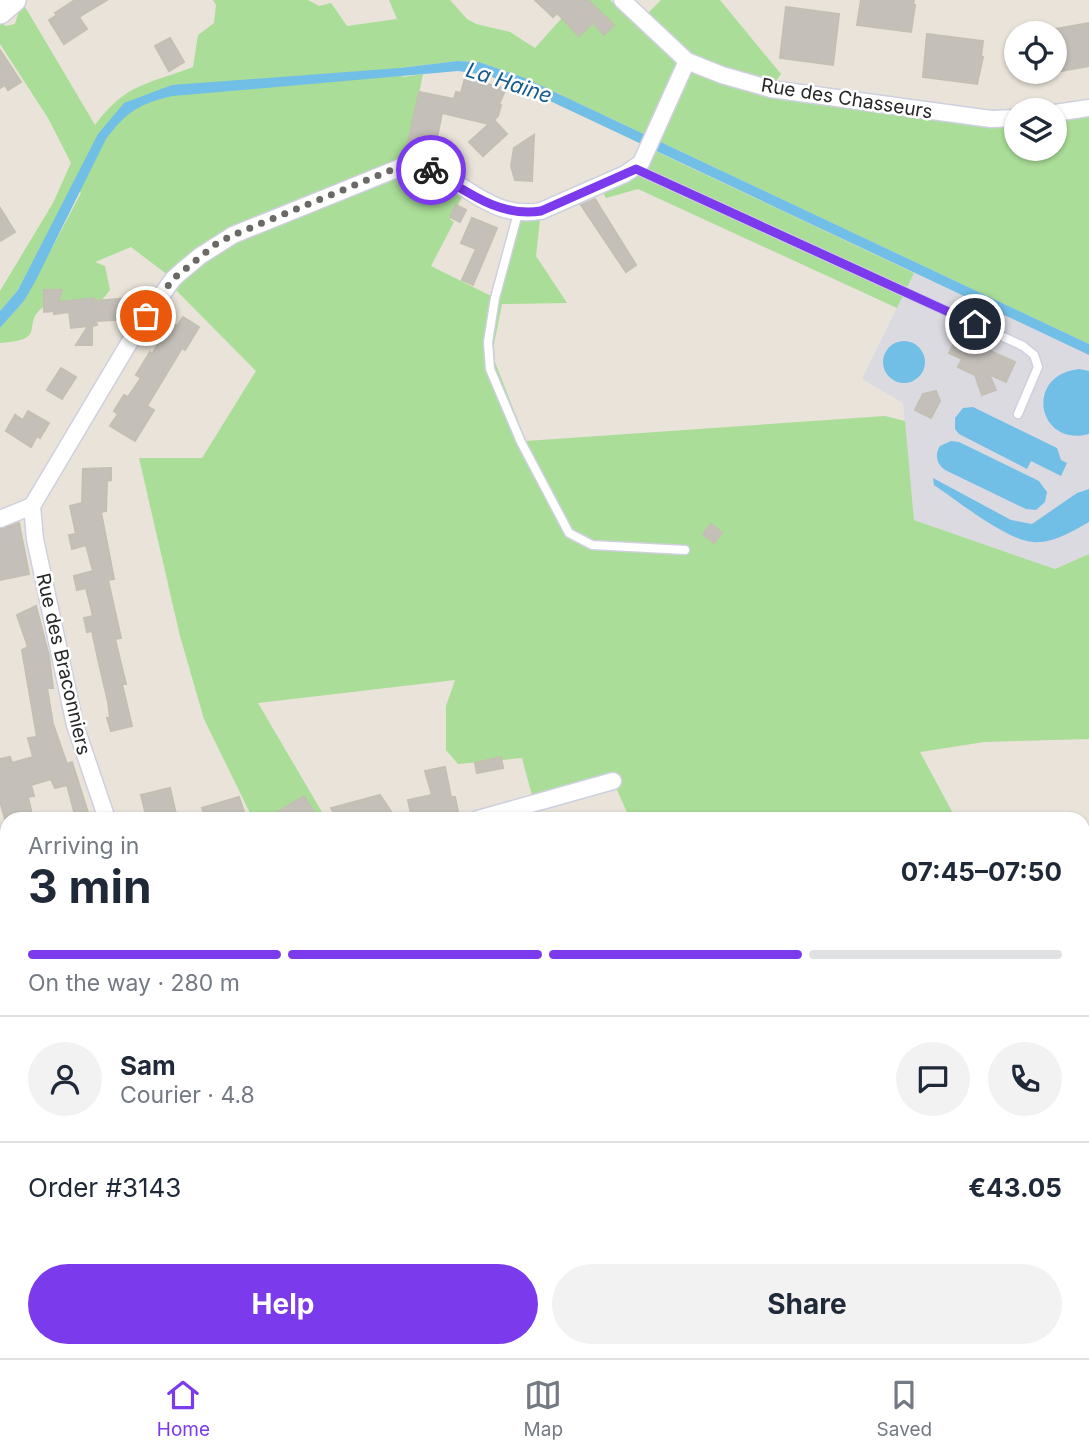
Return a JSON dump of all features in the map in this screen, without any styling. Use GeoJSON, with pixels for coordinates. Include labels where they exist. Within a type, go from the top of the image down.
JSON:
{"type":"FeatureCollection","features":[{"type":"Feature","properties":{"kind":"street"},"geometry":{"type":"LineString","coordinates":[[0,12],[14,0]]}},
{"type":"Feature","properties":{"kind":"street","name":"Rue des Chasseurs"},"geometry":{"type":"LineString","coordinates":[[622,0],[687,61],[722,75],[771,89],[991,119],[1004,118]]}},
{"type":"Feature","properties":{"kind":"street"},"geometry":{"type":"LineString","coordinates":[[0,519],[32,506],[146,316],[173,279],[216,244],[404,166],[430,169],[488,203],[518,213],[541,211],[636,169],[646,155],[687,61]]}},
{"type":"Feature","properties":{"kind":"street"},"geometry":{"type":"LineString","coordinates":[[1067,111],[1089,108]]}},
{"type":"Feature","properties":{"kind":"street","name":"Rue des Braconniers"},"geometry":{"type":"LineString","coordinates":[[32,506],[33,531],[75,725],[105,812]]}},
{"type":"Feature","properties":{"kind":"street"},"geometry":{"type":"LineString","coordinates":[[503,812],[613,781]]}},
{"type":"Feature","properties":{"kind":"lane"},"geometry":{"type":"LineString","coordinates":[[636,169],[1023,346],[1034,355],[1038,366],[1018,415]]}},
{"type":"Feature","properties":{"kind":"lane"},"geometry":{"type":"LineString","coordinates":[[518,213],[495,298],[488,354],[496,387],[521,442],[569,533],[579,541],[592,545],[685,550]]}},
{"type":"Feature","properties":{"kind":"shaded area"},"geometry":{"type":"Polygon","coordinates":[[[914,273],[1089,355],[1089,554],[1055,569],[914,520],[903,403],[862,379],[914,273]]]}},
{"type":"Feature","properties":{"kind":"green space"},"geometry":{"type":"Polygon","coordinates":[[[21,0],[95,125],[106,111],[127,93],[193,67],[198,35],[214,23],[216,5],[213,0],[308,0],[319,6],[331,3],[347,26],[397,19],[389,0],[450,0],[467,19],[476,24],[510,32],[535,48],[578,0],[610,0],[669,56],[686,61],[682,44],[665,32],[648,13],[661,0],[720,0],[781,74],[771,88],[1004,116],[1004,161],[1067,161],[1067,111],[1089,108],[1089,344],[525,78],[479,62],[457,61],[400,68],[403,77],[423,74],[404,166],[466,190],[450,219],[454,222],[431,266],[495,298],[518,213],[541,211],[536,256],[567,303],[502,304],[494,344],[495,362],[526,441],[885,416],[905,421],[914,520],[1055,569],[1089,554],[1089,739],[984,742],[920,752],[952,812],[627,812],[613,781],[534,803],[522,758],[458,764],[446,750],[446,706],[455,680],[258,703],[322,812],[250,812],[204,719],[180,636],[139,458],[202,458],[256,371],[170,284],[173,279],[131,247],[95,262],[105,266],[110,290],[102,300],[42,308],[33,320],[29,335],[24,339],[0,343],[0,328],[24,301],[81,193],[73,185],[18,290],[0,311],[0,291],[53,203],[71,163],[48,118],[0,44],[0,22],[6,26],[15,24],[18,14],[10,4],[21,0]]]}},
{"type":"Feature","properties":{"kind":"green space"},"geometry":{"type":"Polygon","coordinates":[[[649,148],[914,273],[897,308],[638,189],[606,198],[599,185],[649,148]]]}},
{"type":"Feature","properties":{"kind":"water","name":"La Haine"},"geometry":{"type":"Polygon","coordinates":[[[457,61],[479,62],[525,78],[1089,344],[1089,355],[531,92],[487,75],[458,71],[173,96],[135,110],[120,122],[106,139],[36,280],[24,301],[0,328],[0,311],[18,290],[98,134],[124,103],[172,85],[400,68],[457,61]]]}},
{"type":"Feature","properties":{"kind":"water"},"geometry":{"type":"Polygon","coordinates":[[[904,341],[919,347],[925,362],[919,377],[904,383],[889,377],[883,362],[889,347],[904,341]]]}},
{"type":"Feature","properties":{"kind":"water"},"geometry":{"type":"Polygon","coordinates":[[[1079,369],[1089,371],[1089,434],[1072,435],[1058,431],[1049,421],[1044,409],[1044,396],[1050,384],[1061,374],[1079,369]]]}},
{"type":"Feature","properties":{"kind":"water"},"geometry":{"type":"Polygon","coordinates":[[[973,407],[1057,448],[1061,460],[1067,463],[1061,476],[1031,461],[1027,469],[959,434],[955,429],[955,418],[963,408],[973,407]]]}},
{"type":"Feature","properties":{"kind":"water"},"geometry":{"type":"Polygon","coordinates":[[[951,441],[959,442],[1039,481],[1047,492],[1045,502],[1036,510],[1026,509],[945,470],[938,462],[937,453],[940,446],[951,441]]]}},
{"type":"Feature","properties":{"kind":"water"},"geometry":{"type":"Polygon","coordinates":[[[933,478],[1011,520],[1032,524],[1077,493],[1089,489],[1089,522],[1048,541],[1022,540],[969,510],[934,485],[933,478]]]}},
{"type":"Feature","properties":{"kind":"building"},"geometry":{"type":"Polygon","coordinates":[[[75,0],[107,0],[79,17],[87,29],[64,44],[49,20],[75,0]]]}},
{"type":"Feature","properties":{"kind":"building"},"geometry":{"type":"Polygon","coordinates":[[[535,0],[588,0],[614,25],[604,35],[593,23],[579,36],[557,13],[553,17],[535,0]]]}},
{"type":"Feature","properties":{"kind":"building"},"geometry":{"type":"Polygon","coordinates":[[[861,0],[914,0],[911,32],[857,25],[861,0]]]}},
{"type":"Feature","properties":{"kind":"building"},"geometry":{"type":"Polygon","coordinates":[[[786,7],[839,14],[833,65],[780,58],[786,7]]]}},
{"type":"Feature","properties":{"kind":"building"},"geometry":{"type":"Polygon","coordinates":[[[1089,23],[1089,66],[1067,70],[1067,27],[1089,23]]]}},
{"type":"Feature","properties":{"kind":"building"},"geometry":{"type":"Polygon","coordinates":[[[927,34],[983,41],[983,57],[977,84],[923,77],[927,34]]]}},
{"type":"Feature","properties":{"kind":"building"},"geometry":{"type":"Polygon","coordinates":[[[170,38],[184,62],[169,71],[155,46],[170,38]]]}},
{"type":"Feature","properties":{"kind":"building"},"geometry":{"type":"Polygon","coordinates":[[[0,50],[21,82],[8,90],[5,85],[0,88],[0,50]]]}},
{"type":"Feature","properties":{"kind":"building"},"geometry":{"type":"Polygon","coordinates":[[[465,78],[506,89],[499,104],[498,116],[494,120],[507,134],[483,156],[469,142],[489,124],[442,113],[433,158],[406,153],[419,92],[454,99],[456,92],[461,93],[465,78]]]}},
{"type":"Feature","properties":{"kind":"building"},"geometry":{"type":"Polygon","coordinates":[[[534,135],[532,181],[515,180],[511,166],[514,148],[534,135]]]}},
{"type":"Feature","properties":{"kind":"building"},"geometry":{"type":"Polygon","coordinates":[[[595,199],[636,265],[626,272],[581,205],[595,199]]]}},
{"type":"Feature","properties":{"kind":"building"},"geometry":{"type":"Polygon","coordinates":[[[456,205],[466,210],[460,222],[450,217],[456,205]]]}},
{"type":"Feature","properties":{"kind":"building"},"geometry":{"type":"Polygon","coordinates":[[[0,208],[15,232],[0,241],[0,208]]]}},
{"type":"Feature","properties":{"kind":"building"},"geometry":{"type":"Polygon","coordinates":[[[472,218],[497,228],[473,285],[462,280],[476,249],[461,243],[472,218]]]}},
{"type":"Feature","properties":{"kind":"building"},"geometry":{"type":"Polygon","coordinates":[[[44,290],[62,290],[58,302],[129,298],[131,319],[96,321],[97,325],[92,326],[92,345],[76,345],[88,326],[71,328],[69,312],[44,312],[44,290]]]}},
{"type":"Feature","properties":{"kind":"building"},"geometry":{"type":"Polygon","coordinates":[[[183,317],[199,327],[185,350],[182,348],[147,406],[154,410],[135,441],[110,426],[118,414],[114,411],[124,395],[128,397],[141,378],[136,375],[171,323],[177,326],[183,317]]]}},
{"type":"Feature","properties":{"kind":"building"},"geometry":{"type":"Polygon","coordinates":[[[955,342],[967,349],[970,342],[1015,362],[1006,382],[989,374],[996,390],[982,395],[975,375],[958,367],[962,359],[949,353],[955,342]]]}},
{"type":"Feature","properties":{"kind":"building"},"geometry":{"type":"Polygon","coordinates":[[[61,368],[76,377],[62,399],[47,390],[61,368]]]}},
{"type":"Feature","properties":{"kind":"building"},"geometry":{"type":"Polygon","coordinates":[[[936,391],[940,401],[931,418],[915,410],[923,394],[936,391]]]}},
{"type":"Feature","properties":{"kind":"building"},"geometry":{"type":"Polygon","coordinates":[[[28,411],[49,423],[31,447],[6,431],[15,415],[23,420],[28,411]]]}},
{"type":"Feature","properties":{"kind":"building"},"geometry":{"type":"Polygon","coordinates":[[[111,468],[111,480],[107,481],[106,511],[101,512],[114,579],[108,580],[121,638],[115,639],[126,684],[122,684],[132,726],[111,731],[107,718],[110,718],[108,702],[92,631],[87,632],[84,618],[93,616],[86,588],[77,590],[74,576],[93,571],[86,545],[72,549],[69,535],[76,534],[70,506],[82,503],[83,469],[111,468]]]}},
{"type":"Feature","properties":{"kind":"building"},"geometry":{"type":"Polygon","coordinates":[[[19,523],[29,574],[0,580],[0,529],[19,523]]]}},
{"type":"Feature","properties":{"kind":"building"},"geometry":{"type":"Polygon","coordinates":[[[711,524],[722,533],[714,543],[703,534],[711,524]]]}},
{"type":"Feature","properties":{"kind":"building"},"geometry":{"type":"Polygon","coordinates":[[[36,606],[49,656],[53,688],[47,688],[53,724],[67,764],[72,762],[88,812],[74,812],[67,785],[55,788],[51,779],[31,785],[34,796],[28,797],[31,812],[3,812],[0,801],[0,759],[10,757],[12,763],[33,757],[28,738],[37,737],[22,650],[28,647],[17,615],[36,606]]]}},
{"type":"Feature","properties":{"kind":"building"},"geometry":{"type":"Polygon","coordinates":[[[501,757],[503,768],[477,773],[475,763],[501,757]]]}},
{"type":"Feature","properties":{"kind":"building"},"geometry":{"type":"Polygon","coordinates":[[[445,767],[451,797],[455,797],[458,812],[411,812],[408,800],[432,795],[425,771],[445,767]]]}},
{"type":"Feature","properties":{"kind":"building"},"geometry":{"type":"Polygon","coordinates":[[[170,788],[176,812],[145,812],[141,795],[170,788]]]}},
{"type":"Feature","properties":{"kind":"building"},"geometry":{"type":"Polygon","coordinates":[[[380,795],[391,812],[334,812],[331,808],[380,795]]]}},
{"type":"Feature","properties":{"kind":"building"},"geometry":{"type":"Polygon","coordinates":[[[304,796],[314,812],[278,812],[304,796]]]}},
{"type":"Feature","properties":{"kind":"building"},"geometry":{"type":"Polygon","coordinates":[[[239,797],[244,812],[203,812],[202,808],[239,797]]]}},
{"type":"Feature","properties":{"kind":"way so far"},"geometry":{"type":"LineString","coordinates":[[146,316],[173,279],[216,244],[233,235],[394,169],[412,166],[431,170]]}},
{"type":"Feature","properties":{"kind":"route"},"geometry":{"type":"LineString","coordinates":[[431,170],[488,203],[508,211],[528,213],[541,211],[636,169],[975,324]]}}]}
